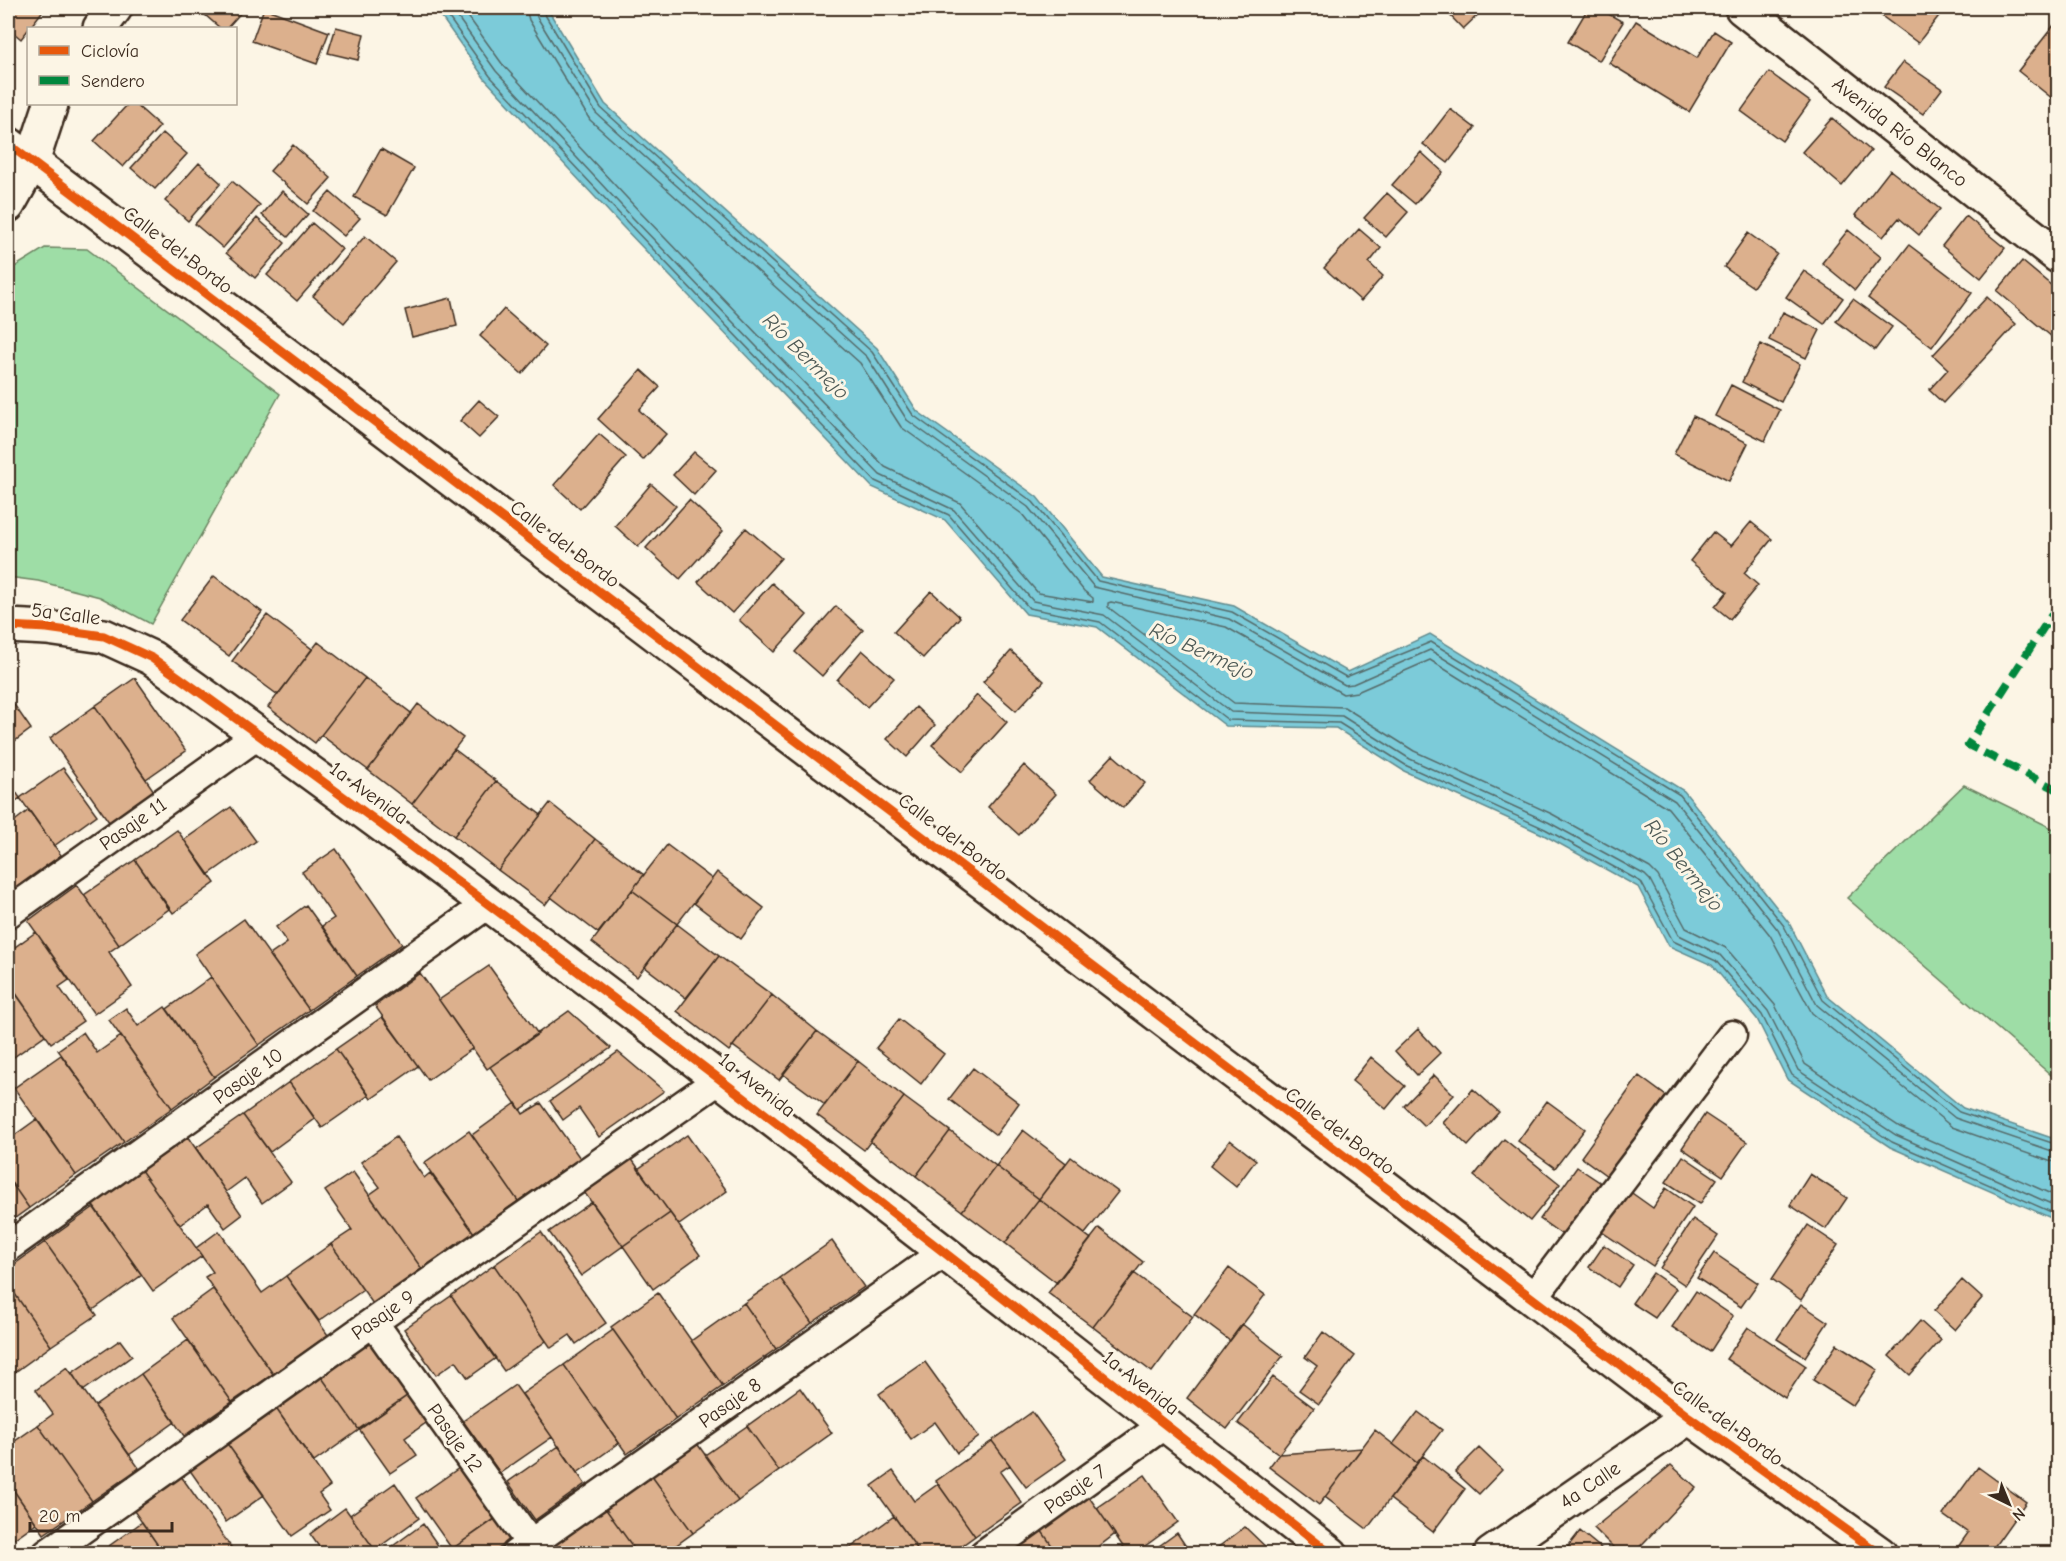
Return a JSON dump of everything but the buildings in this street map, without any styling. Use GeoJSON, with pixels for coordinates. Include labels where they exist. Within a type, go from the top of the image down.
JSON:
{"type":"FeatureCollection","features":[{"type":"Feature","properties":{"kind":"street"},"geometry":{"type":"LineString","coordinates":[[101,27],[115,8]]}},
{"type":"Feature","properties":{"kind":"street","name":"Avenida Río Blanco"},"geometry":{"type":"LineString","coordinates":[[1742,8],[2058,256]]}},
{"type":"Feature","properties":{"kind":"street"},"geometry":{"type":"LineString","coordinates":[[8,205],[20,153],[50,105]]}},
{"type":"Feature","properties":{"kind":"street","name":"Calle del Bordo"},"geometry":{"type":"LineString","coordinates":[[20,153],[1689,1418],[1880,1554]]}},
{"type":"Feature","properties":{"kind":"street","name":"5a Calle"},"geometry":{"type":"LineString","coordinates":[[8,626],[47,628],[104,636],[152,658]]}},
{"type":"Feature","properties":{"kind":"street","name":"1a Avenida"},"geometry":{"type":"LineString","coordinates":[[152,658],[259,734],[720,1079],[1331,1554]]}},
{"type":"Feature","properties":{"kind":"street","name":"4a Calle"},"geometry":{"type":"LineString","coordinates":[[1491,1554],[1689,1418]]}},
{"type":"Feature","properties":{"kind":"lane","name":"Pasaje 11"},"geometry":{"type":"LineString","coordinates":[[8,913],[259,734]]}},
{"type":"Feature","properties":{"kind":"lane","name":"Pasaje 10"},"geometry":{"type":"LineString","coordinates":[[8,1247],[488,904]]}},
{"type":"Feature","properties":{"kind":"lane"},"geometry":{"type":"LineString","coordinates":[[1532,1299],[1732,1035]]}},
{"type":"Feature","properties":{"kind":"lane","name":"Pasaje 9"},"geometry":{"type":"LineString","coordinates":[[47,1554],[372,1322],[720,1079]]}},
{"type":"Feature","properties":{"kind":"lane","name":"Pasaje 8"},"geometry":{"type":"LineString","coordinates":[[528,1550],[944,1252]]}},
{"type":"Feature","properties":{"kind":"lane","name":"Pasaje 12"},"geometry":{"type":"LineString","coordinates":[[372,1322],[528,1550]]}},
{"type":"Feature","properties":{"kind":"lane","name":"Pasaje 7"},"geometry":{"type":"LineString","coordinates":[[984,1554],[1165,1424]]}},
{"type":"Feature","properties":{"kind":"green space"},"geometry":{"type":"Polygon","coordinates":[[[45,248],[87,249],[280,394],[151,624],[100,597],[38,581],[8,577],[8,271],[45,248]]]}},
{"type":"Feature","properties":{"kind":"green space"},"geometry":{"type":"Polygon","coordinates":[[[1964,785],[2058,831],[2058,1081],[1847,898],[1964,785]]]}},
{"type":"Feature","properties":{"kind":"water","name":"Río Bermejo"},"geometry":{"type":"Polygon","coordinates":[[[435,8],[547,8],[605,104],[877,348],[917,411],[1037,497],[1102,577],[1234,606],[1348,672],[1430,634],[1684,791],[1789,923],[1827,996],[1963,1108],[2058,1140],[2058,1221],[1890,1147],[1787,1079],[1757,1019],[1712,965],[1669,946],[1638,887],[1542,834],[1404,771],[1336,728],[1226,726],[1097,627],[1026,614],[945,520],[872,487],[485,79],[435,8]]]}},
{"type":"Feature","properties":{"kind":"marked path"},"geometry":{"type":"LineString","coordinates":[[2058,605],[1968,745],[2058,790]]}},
{"type":"Feature","properties":{"kind":"cycle path"},"geometry":{"type":"LineString","coordinates":[[8,144],[1689,1417],[1880,1554]]}},
{"type":"Feature","properties":{"kind":"cycle path"},"geometry":{"type":"LineString","coordinates":[[8,626],[47,628],[104,636],[152,658],[302,766],[599,987],[1331,1554]]}}]}
